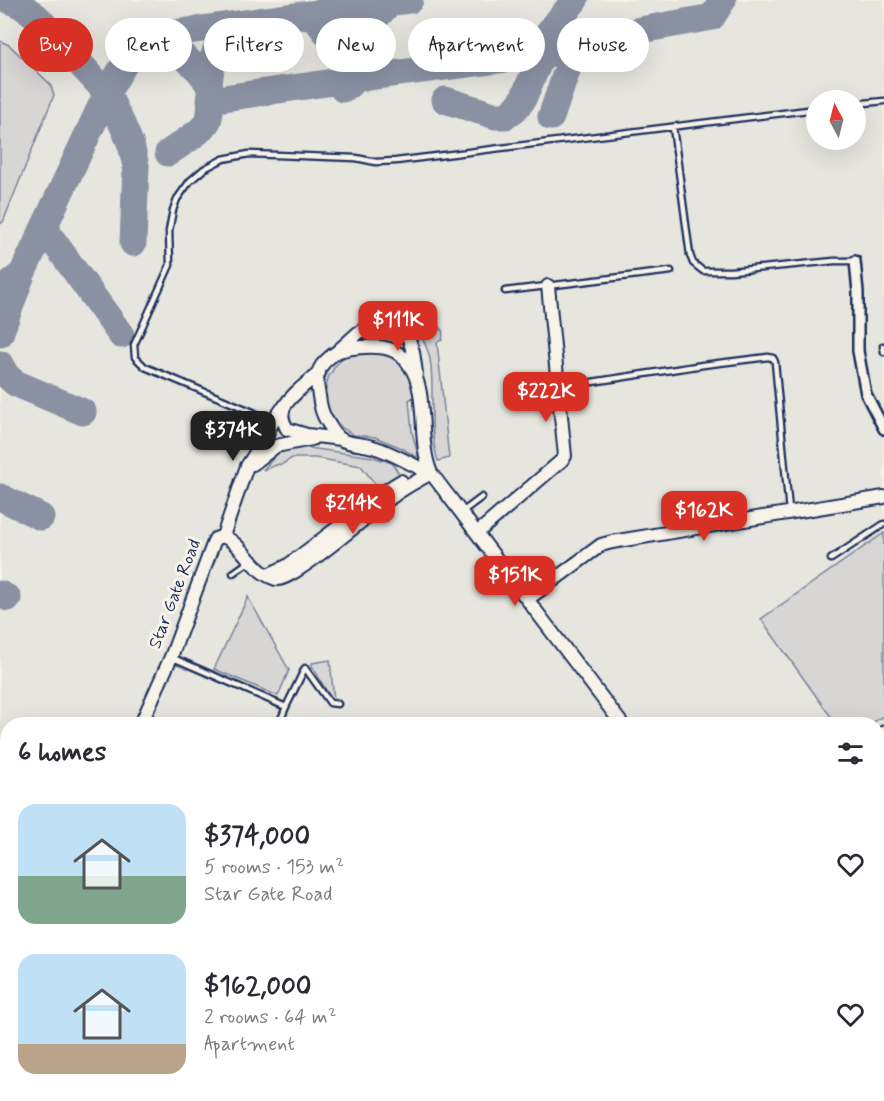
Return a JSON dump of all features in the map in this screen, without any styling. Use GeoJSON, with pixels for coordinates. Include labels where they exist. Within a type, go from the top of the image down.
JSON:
{"type":"FeatureCollection","features":[{"type":"Feature","properties":{"kind":"street"},"geometry":{"type":"LineString","coordinates":[[855,261],[858,291],[858,351],[866,394],[884,429]]}},
{"type":"Feature","properties":{"kind":"street"},"geometry":{"type":"LineString","coordinates":[[477,533],[565,456],[548,286]]}},
{"type":"Feature","properties":{"kind":"street"},"geometry":{"type":"LineString","coordinates":[[341,440],[321,411],[316,380],[322,364],[358,333],[378,322],[396,320],[406,329],[413,352],[423,436],[431,472],[617,717]]}},
{"type":"Feature","properties":{"kind":"street"},"geometry":{"type":"LineString","coordinates":[[337,351],[362,347],[390,349],[404,358],[416,376]]}},
{"type":"Feature","properties":{"kind":"street"},"geometry":{"type":"LineString","coordinates":[[223,536],[246,469],[273,422],[287,402],[319,373]]}},
{"type":"Feature","properties":{"kind":"street"},"geometry":{"type":"LineString","coordinates":[[282,409],[283,421],[287,429],[373,447],[397,455],[431,472]]}},
{"type":"Feature","properties":{"kind":"street"},"geometry":{"type":"LineString","coordinates":[[246,469],[276,446],[322,437]]}},
{"type":"Feature","properties":{"kind":"street","name":"Star Gate Road"},"geometry":{"type":"LineString","coordinates":[[144,717],[171,657],[215,539],[223,536],[231,540],[258,569],[268,575],[287,566],[388,489],[404,479],[431,472]]}},
{"type":"Feature","properties":{"kind":"street"},"geometry":{"type":"LineString","coordinates":[[528,599],[601,545],[884,496]]}},
{"type":"Feature","properties":{"kind":"lane"},"geometry":{"type":"LineString","coordinates":[[866,103],[884,101]]}},
{"type":"Feature","properties":{"kind":"lane"},"geometry":{"type":"LineString","coordinates":[[273,422],[145,367],[135,357],[134,345],[170,265],[169,231],[172,210],[190,182],[204,169],[223,159],[249,154],[356,158],[376,162],[396,161],[806,110]]}},
{"type":"Feature","properties":{"kind":"lane"},"geometry":{"type":"LineString","coordinates":[[673,127],[690,255],[693,263],[703,271],[731,271],[855,261]]}},
{"type":"Feature","properties":{"kind":"lane"},"geometry":{"type":"LineString","coordinates":[[505,291],[671,271]]}},
{"type":"Feature","properties":{"kind":"lane"},"geometry":{"type":"LineString","coordinates":[[396,320],[432,316]]}},
{"type":"Feature","properties":{"kind":"lane"},"geometry":{"type":"LineString","coordinates":[[592,382],[703,365],[773,358],[789,513]]}},
{"type":"Feature","properties":{"kind":"lane"},"geometry":{"type":"LineString","coordinates":[[462,512],[482,497]]}},
{"type":"Feature","properties":{"kind":"lane"},"geometry":{"type":"LineString","coordinates":[[831,559],[884,524]]}},
{"type":"Feature","properties":{"kind":"lane"},"geometry":{"type":"LineString","coordinates":[[233,573],[250,561]]}},
{"type":"Feature","properties":{"kind":"lane"},"geometry":{"type":"LineString","coordinates":[[171,657],[286,706]]}},
{"type":"Feature","properties":{"kind":"lane"},"geometry":{"type":"LineString","coordinates":[[282,717],[305,668],[330,703],[338,704]]}},
{"type":"Feature","properties":{"kind":"shaded area"},"geometry":{"type":"Polygon","coordinates":[[[0,0],[884,0],[884,717],[0,717],[0,0]]]}},
{"type":"Feature","properties":{"kind":"shaded area"},"geometry":{"type":"Polygon","coordinates":[[[0,41],[9,45],[18,54],[18,72],[37,72],[50,84],[54,95],[3,222],[0,224],[0,41]]]}},
{"type":"Feature","properties":{"kind":"shaded area"},"geometry":{"type":"Polygon","coordinates":[[[429,322],[430,326],[435,325],[436,322],[443,335],[442,340],[437,342],[449,458],[438,461],[432,427],[431,364],[420,334],[423,326],[429,322]]]}},
{"type":"Feature","properties":{"kind":"shaded area"},"geometry":{"type":"Polygon","coordinates":[[[360,351],[387,353],[396,358],[410,379],[414,397],[409,400],[412,432],[418,455],[416,457],[402,448],[375,437],[354,435],[342,428],[333,418],[327,406],[325,393],[328,378],[335,366],[346,355],[360,351]]]}},
{"type":"Feature","properties":{"kind":"shaded area"},"geometry":{"type":"Polygon","coordinates":[[[302,447],[373,457],[392,463],[400,475],[380,490],[361,466],[315,458],[292,458],[281,465],[263,470],[277,454],[302,447]]]}},
{"type":"Feature","properties":{"kind":"shaded area"},"geometry":{"type":"Polygon","coordinates":[[[884,533],[884,715],[881,717],[831,717],[761,619],[884,533]]]}},
{"type":"Feature","properties":{"kind":"shaded area"},"geometry":{"type":"Polygon","coordinates":[[[248,597],[289,670],[278,696],[214,669],[248,597]]]}},
{"type":"Feature","properties":{"kind":"shaded area"},"geometry":{"type":"Polygon","coordinates":[[[330,660],[334,701],[312,666],[312,663],[330,660]]]}},
{"type":"Feature","properties":{"kind":"taxiway"},"geometry":{"type":"LineString","coordinates":[[9,0],[37,17],[107,93],[131,145],[136,166],[133,243]]}},
{"type":"Feature","properties":{"kind":"taxiway"},"geometry":{"type":"LineString","coordinates":[[0,291],[22,274],[107,93],[133,50],[159,35],[410,0]]}},
{"type":"Feature","properties":{"kind":"taxiway"},"geometry":{"type":"LineString","coordinates":[[445,100],[496,116],[506,116],[514,110],[522,101],[542,55],[547,34],[575,0]]}},
{"type":"Feature","properties":{"kind":"taxiway"},"geometry":{"type":"LineString","coordinates":[[210,100],[574,50],[586,40],[712,17],[723,0]]}},
{"type":"Feature","properties":{"kind":"taxiway"},"geometry":{"type":"LineString","coordinates":[[376,18],[390,3]]}},
{"type":"Feature","properties":{"kind":"taxiway"},"geometry":{"type":"LineString","coordinates":[[300,16],[310,17],[317,21],[353,67],[353,80],[343,89]]}},
{"type":"Feature","properties":{"kind":"taxiway"},"geometry":{"type":"LineString","coordinates":[[168,153],[196,134],[208,121],[210,92],[208,84],[192,64]]}},
{"type":"Feature","properties":{"kind":"taxiway"},"geometry":{"type":"LineString","coordinates":[[209,86],[211,72]]}},
{"type":"Feature","properties":{"kind":"taxiway"},"geometry":{"type":"LineString","coordinates":[[551,117],[566,72]]}},
{"type":"Feature","properties":{"kind":"taxiway"},"geometry":{"type":"LineString","coordinates":[[47,221],[49,235],[121,335]]}},
{"type":"Feature","properties":{"kind":"taxiway"},"geometry":{"type":"LineString","coordinates":[[0,334],[22,274]]}},
{"type":"Feature","properties":{"kind":"taxiway"},"geometry":{"type":"LineString","coordinates":[[0,364],[6,375],[15,383],[83,412]]}},
{"type":"Feature","properties":{"kind":"taxiway"},"geometry":{"type":"LineString","coordinates":[[0,497],[41,517]]}},
{"type":"Feature","properties":{"kind":"taxiway"},"geometry":{"type":"LineString","coordinates":[[0,594],[8,598]]}}]}
